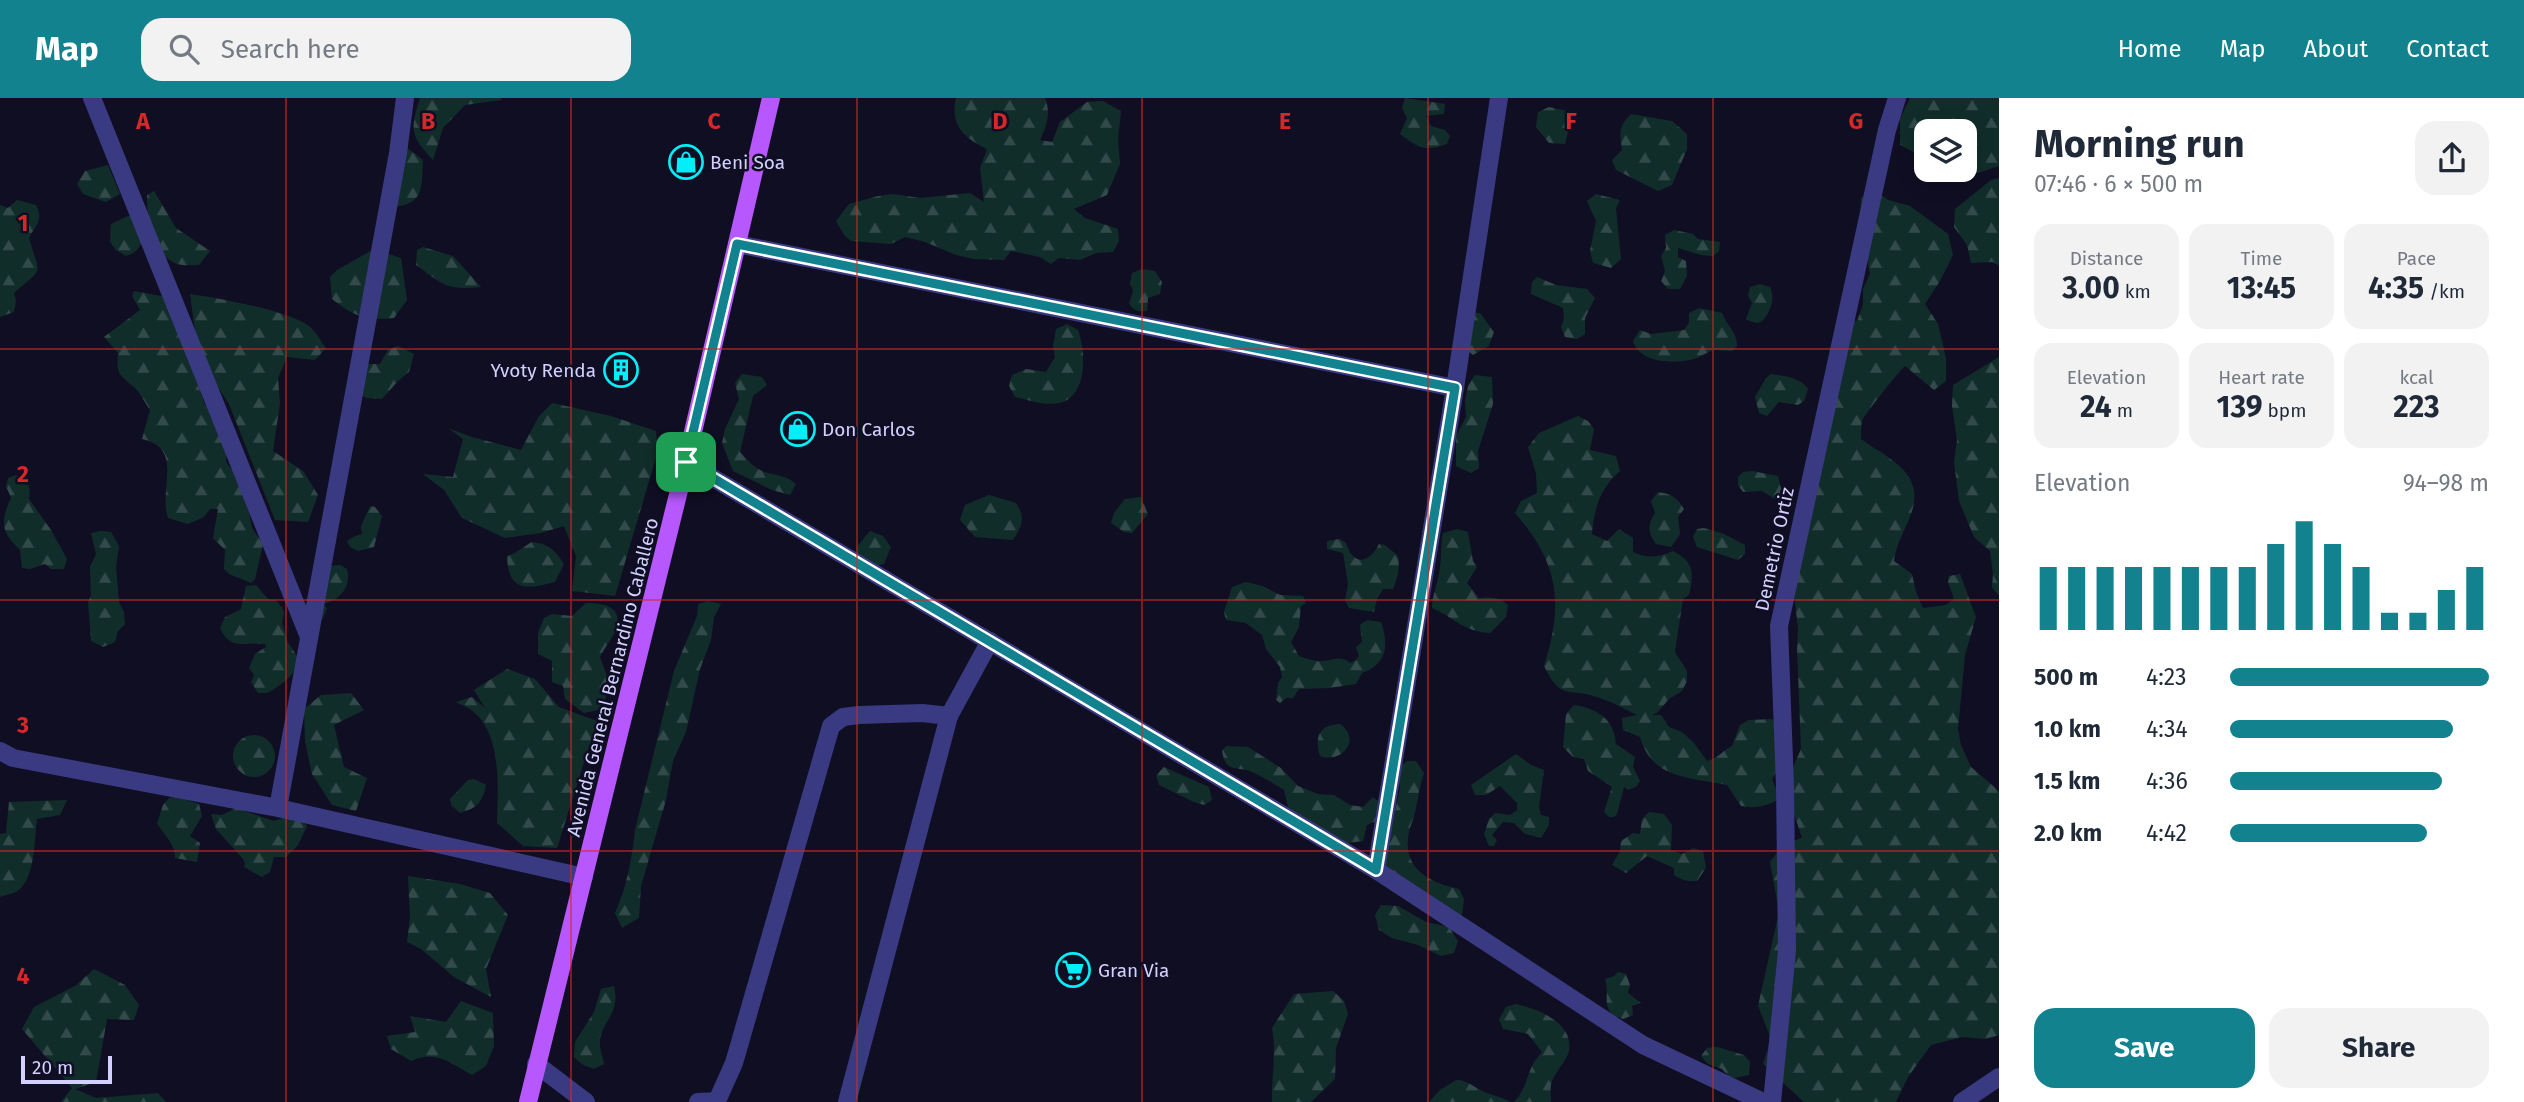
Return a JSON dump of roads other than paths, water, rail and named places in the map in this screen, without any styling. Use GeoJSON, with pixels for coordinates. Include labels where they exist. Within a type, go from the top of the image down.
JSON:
{"type":"FeatureCollection","features":[{"type":"Feature","properties":{"kind":"main road","name":"Avenida General Bernardino Caballero"},"geometry":{"type":"LineString","coordinates":[[528,1102],[686,462],[771,98]]}},
{"type":"Feature","properties":{"kind":"street"},"geometry":{"type":"LineString","coordinates":[[92,98],[309,637]]}},
{"type":"Feature","properties":{"kind":"street"},"geometry":{"type":"LineString","coordinates":[[278,808],[395,166],[405,98]]}},
{"type":"Feature","properties":{"kind":"street"},"geometry":{"type":"LineString","coordinates":[[1376,870],[1500,98]]}},
{"type":"Feature","properties":{"kind":"street","name":"Demetrio Ortiz"},"geometry":{"type":"LineString","coordinates":[[1772,1102],[1787,951],[1779,626],[1884,144],[1897,98]]}},
{"type":"Feature","properties":{"kind":"street"},"geometry":{"type":"LineString","coordinates":[[737,244],[1455,388]]}},
{"type":"Feature","properties":{"kind":"street"},"geometry":{"type":"LineString","coordinates":[[686,462],[1376,870],[1643,1045],[1763,1102]]}},
{"type":"Feature","properties":{"kind":"street"},"geometry":{"type":"LineString","coordinates":[[847,1102],[949,716],[990,641]]}},
{"type":"Feature","properties":{"kind":"street"},"geometry":{"type":"LineString","coordinates":[[698,1102],[718,1102],[734,1063],[831,726],[843,717],[922,713],[949,716]]}},
{"type":"Feature","properties":{"kind":"street"},"geometry":{"type":"LineString","coordinates":[[0,751],[13,758],[278,808],[584,877]]}},
{"type":"Feature","properties":{"kind":"street"},"geometry":{"type":"LineString","coordinates":[[537,1064],[586,1102]]}},
{"type":"Feature","properties":{"kind":"street"},"geometry":{"type":"LineString","coordinates":[[1962,1102],[1999,1077]]}},
{"type":"Feature","properties":{"kind":"place","name":"Beni Soa"},"geometry":{"type":"Point","coordinates":[686,162]}},
{"type":"Feature","properties":{"kind":"place","name":"Yvoty Renda"},"geometry":{"type":"Point","coordinates":[621,370]}},
{"type":"Feature","properties":{"kind":"place","name":"Don Carlos"},"geometry":{"type":"Point","coordinates":[798,429]}},
{"type":"Feature","properties":{"kind":"place","name":"Gran Via"},"geometry":{"type":"Point","coordinates":[1073,970]}}]}
